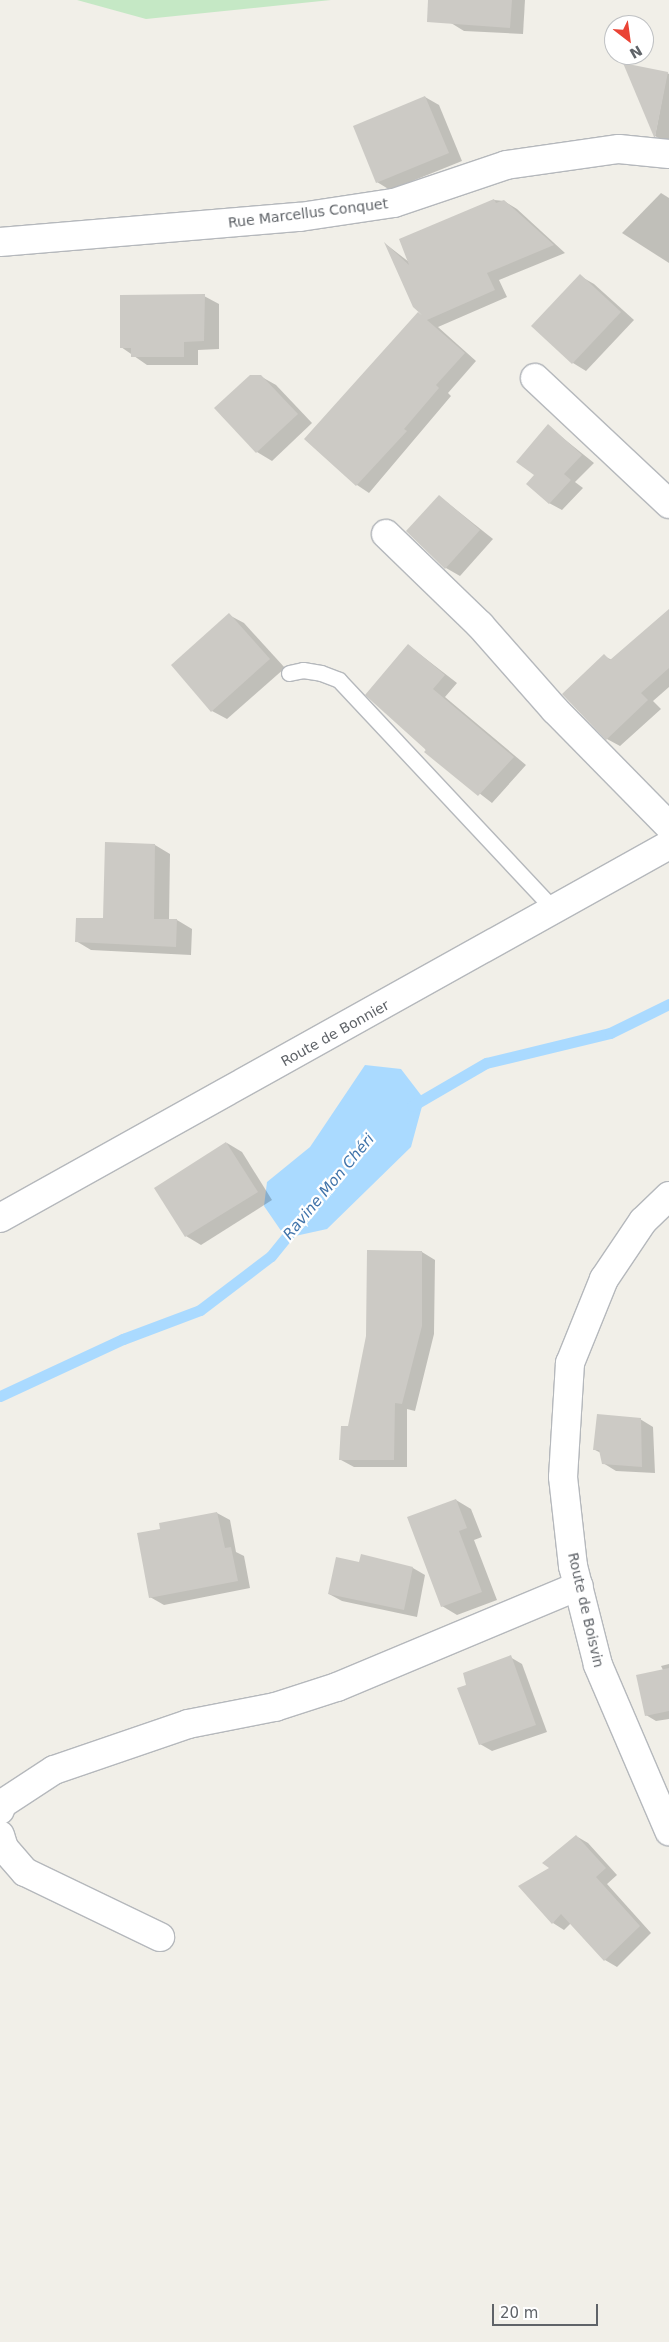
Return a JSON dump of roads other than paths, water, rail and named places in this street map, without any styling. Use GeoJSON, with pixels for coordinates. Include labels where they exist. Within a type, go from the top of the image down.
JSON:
{"type":"FeatureCollection","features":[{"type":"Feature","properties":{"kind":"street","name":"Rue Marcellus Conquet"},"geometry":{"type":"LineString","coordinates":[[0,242],[300,217],[394,204],[506,165],[619,148],[669,154]]}},
{"type":"Feature","properties":{"kind":"street"},"geometry":{"type":"LineString","coordinates":[[535,378],[669,504]]}},
{"type":"Feature","properties":{"kind":"street"},"geometry":{"type":"LineString","coordinates":[[386,534],[480,625],[555,710],[669,826]]}},
{"type":"Feature","properties":{"kind":"street","name":"Route de Bonnier"},"geometry":{"type":"LineString","coordinates":[[0,1218],[554,911],[669,845]]}},
{"type":"Feature","properties":{"kind":"street","name":"Route de Boisvin"},"geometry":{"type":"LineString","coordinates":[[669,1196],[643,1221],[604,1279],[570,1363],[563,1476],[574,1566],[598,1665],[669,1831]]}},
{"type":"Feature","properties":{"kind":"street"},"geometry":{"type":"LineString","coordinates":[[0,1810],[2,1804],[54,1770],[188,1724],[275,1707],[337,1687],[579,1586]]}},
{"type":"Feature","properties":{"kind":"street"},"geometry":{"type":"LineString","coordinates":[[0,1836],[4,1848],[25,1872],[160,1937]]}},
{"type":"Feature","properties":{"kind":"lane"},"geometry":{"type":"LineString","coordinates":[[290,674],[312,671],[339,680],[554,911]]}},
{"type":"Feature","properties":{"kind":"water"},"geometry":{"type":"Polygon","coordinates":[[[365,1065],[401,1069],[424,1099],[411,1147],[327,1229],[286,1238],[264,1206],[267,1182],[310,1147],[365,1065]]]}},
{"type":"Feature","properties":{"kind":"waterway","name":"Ravine Mon Chéri"},"geometry":{"type":"LineString","coordinates":[[412,1106],[486,1063],[610,1033],[669,1004]]}},
{"type":"Feature","properties":{"kind":"waterway","name":"Ravine Mon Chéri"},"geometry":{"type":"LineString","coordinates":[[0,1396],[123,1339],[200,1310],[271,1256],[294,1228]]}}]}
